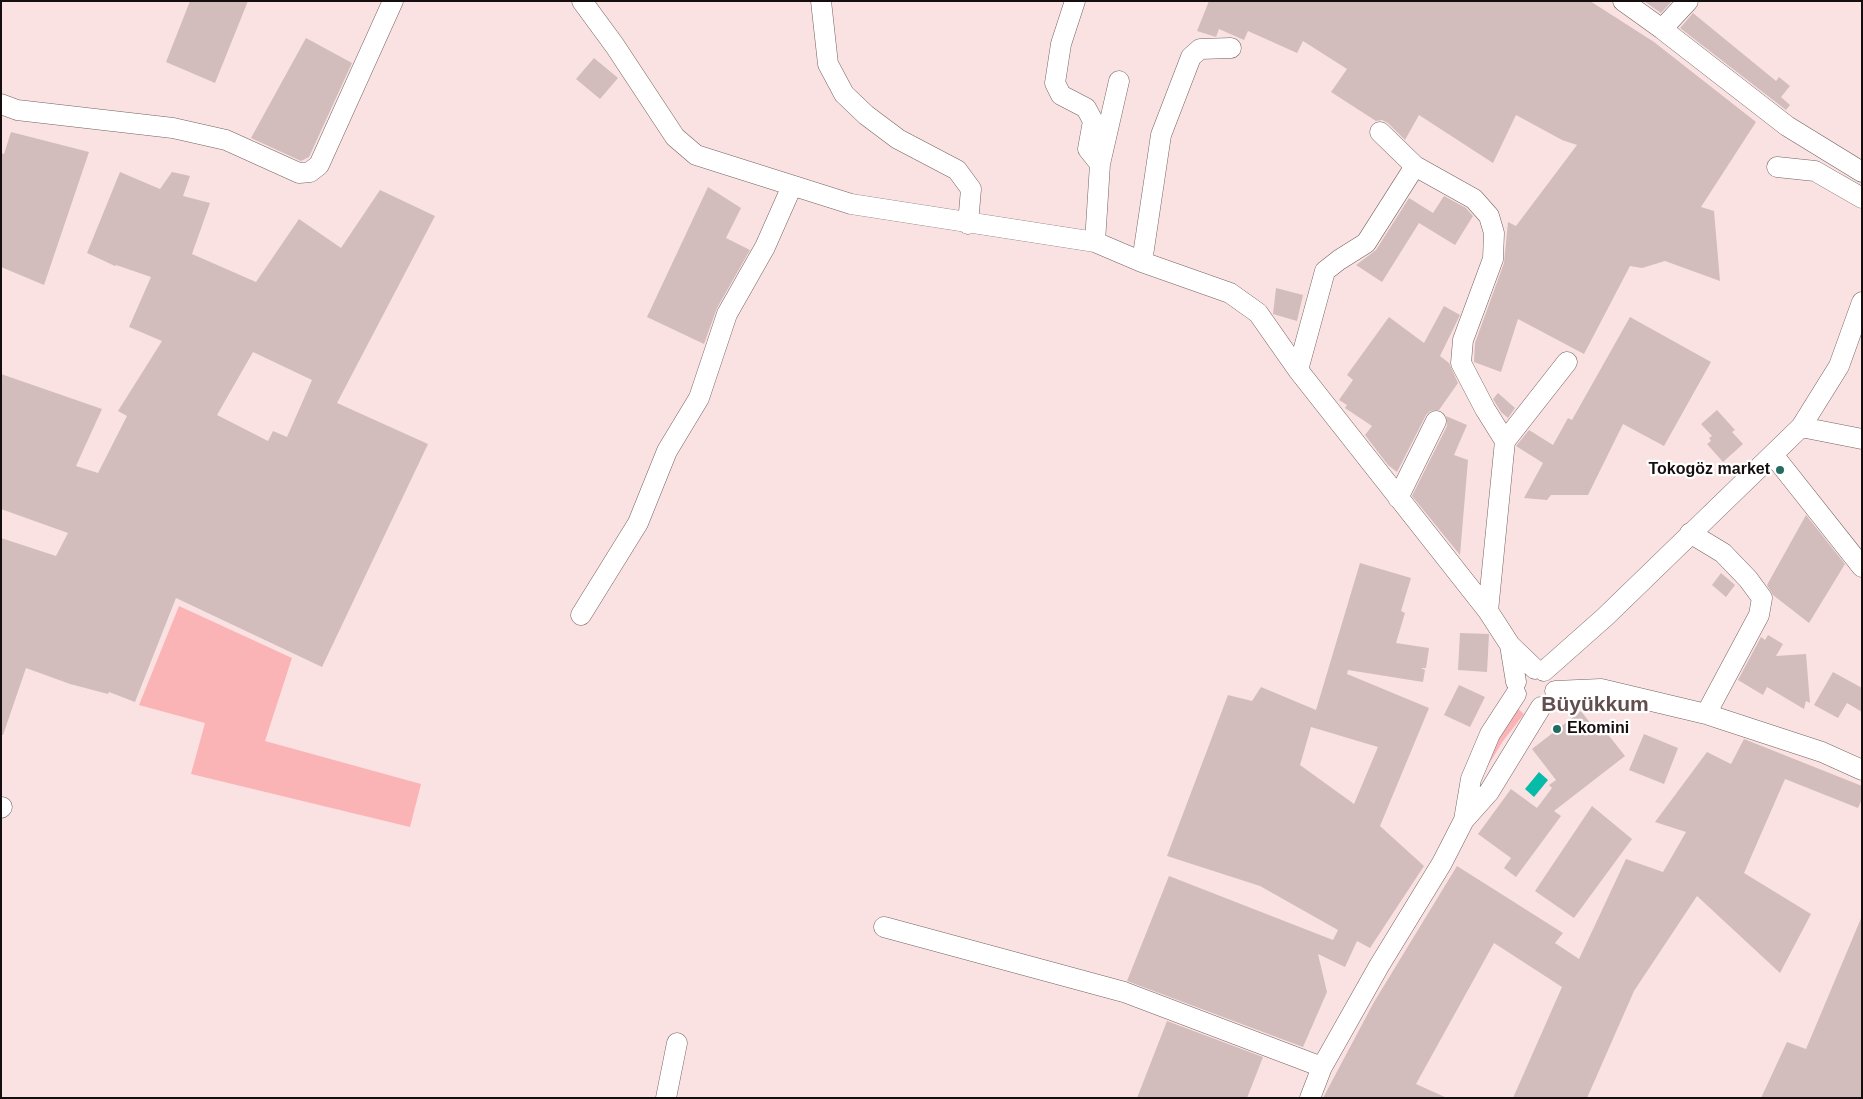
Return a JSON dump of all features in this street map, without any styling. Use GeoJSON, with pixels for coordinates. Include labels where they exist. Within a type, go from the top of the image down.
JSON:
{"type":"FeatureCollection","features":[{"type":"Feature","properties":{"kind":"street"},"geometry":{"type":"LineString","coordinates":[[1,104],[17,110],[182,130],[226,140],[299,173],[310,172],[319,165],[394,1]]}},
{"type":"Feature","properties":{"kind":"street"},"geometry":{"type":"LineString","coordinates":[[582,1],[615,46],[675,137],[696,155],[851,204],[968,224],[1095,242],[1142,262],[1230,293],[1258,313],[1298,370],[1488,611],[1510,645],[1553,679],[1555,690],[1550,701],[1541,707],[1535,708],[1523,704],[1516,688],[1510,645]]}},
{"type":"Feature","properties":{"kind":"street"},"geometry":{"type":"LineString","coordinates":[[821,1],[828,64],[844,94],[866,116],[898,140],[957,170],[971,189],[968,224]]}},
{"type":"Feature","properties":{"kind":"street"},"geometry":{"type":"LineString","coordinates":[[1075,1],[1061,44],[1054,83],[1061,95],[1086,108],[1090,114],[1093,121],[1088,150],[1100,164]]}},
{"type":"Feature","properties":{"kind":"street"},"geometry":{"type":"LineString","coordinates":[[1622,1],[1662,29],[1787,126],[1862,172]]}},
{"type":"Feature","properties":{"kind":"street"},"geometry":{"type":"LineString","coordinates":[[1662,29],[1688,1]]}},
{"type":"Feature","properties":{"kind":"street"},"geometry":{"type":"LineString","coordinates":[[1142,262],[1160,135],[1191,57],[1200,49],[1230,48]]}},
{"type":"Feature","properties":{"kind":"street"},"geometry":{"type":"LineString","coordinates":[[1095,242],[1100,164],[1119,81]]}},
{"type":"Feature","properties":{"kind":"street"},"geometry":{"type":"LineString","coordinates":[[1380,132],[1415,166],[1474,199],[1489,216],[1494,233],[1493,259],[1463,340],[1461,363],[1485,409],[1505,441]]}},
{"type":"Feature","properties":{"kind":"street"},"geometry":{"type":"LineString","coordinates":[[1298,370],[1325,271],[1366,243],[1415,166]]}},
{"type":"Feature","properties":{"kind":"street"},"geometry":{"type":"LineString","coordinates":[[1777,167],[1815,172],[1862,198]]}},
{"type":"Feature","properties":{"kind":"street"},"geometry":{"type":"LineString","coordinates":[[581,615],[638,523],[667,451],[698,398],[727,314],[765,247],[792,186]]}},
{"type":"Feature","properties":{"kind":"street"},"geometry":{"type":"LineString","coordinates":[[1464,820],[1471,779],[1490,734],[1523,673],[1540,670],[1605,617],[1690,533],[1774,456],[1801,427],[1840,366],[1862,302]]}},
{"type":"Feature","properties":{"kind":"street"},"geometry":{"type":"LineString","coordinates":[[1488,611],[1505,441],[1566,362]]}},
{"type":"Feature","properties":{"kind":"street"},"geometry":{"type":"LineString","coordinates":[[1398,498],[1436,420]]}},
{"type":"Feature","properties":{"kind":"street"},"geometry":{"type":"LineString","coordinates":[[1801,427],[1862,439]]}},
{"type":"Feature","properties":{"kind":"street"},"geometry":{"type":"LineString","coordinates":[[1774,456],[1862,567]]}},
{"type":"Feature","properties":{"kind":"street"},"geometry":{"type":"LineString","coordinates":[[1690,533],[1722,553],[1748,579],[1762,598],[1759,615],[1706,714]]}},
{"type":"Feature","properties":{"kind":"street"},"geometry":{"type":"LineString","coordinates":[[1555,690],[1601,690],[1706,714],[1822,752],[1862,770]]}},
{"type":"Feature","properties":{"kind":"street"},"geometry":{"type":"LineString","coordinates":[[1310,1098],[1322,1067],[1379,966],[1442,863],[1464,820],[1488,792],[1541,707]]}},
{"type":"Feature","properties":{"kind":"street"},"geometry":{"type":"LineString","coordinates":[[884,927],[1124,992],[1322,1067]]}},
{"type":"Feature","properties":{"kind":"street"},"geometry":{"type":"LineString","coordinates":[[666,1098],[677,1043]]}},
{"type":"Feature","properties":{"kind":"shaded area"},"geometry":{"type":"Polygon","coordinates":[[[179,606],[292,658],[265,741],[421,784],[410,827],[191,774],[205,723],[139,705],[179,606]]]}},
{"type":"Feature","properties":{"kind":"shaded area"},"geometry":{"type":"Polygon","coordinates":[[[1515,706],[1524,714],[1503,741],[1481,777],[1494,738],[1515,706]]]}},
{"type":"Feature","properties":{"kind":"water"},"geometry":{"type":"Polygon","coordinates":[[[1539,772],[1548,780],[1534,797],[1525,789],[1539,772]]]}},
{"type":"Feature","properties":{"kind":"building"},"geometry":{"type":"Polygon","coordinates":[[[190,1],[248,1],[215,83],[166,62],[190,1]]]}},
{"type":"Feature","properties":{"kind":"building"},"geometry":{"type":"Polygon","coordinates":[[[1209,1],[1590,1],[1654,42],[1756,122],[1701,207],[1714,211],[1720,281],[1665,261],[1642,268],[1630,266],[1584,354],[1518,319],[1501,372],[1474,362],[1475,343],[1504,263],[1508,222],[1516,226],[1577,145],[1562,140],[1516,115],[1493,163],[1419,115],[1405,140],[1388,123],[1382,120],[1376,121],[1331,92],[1347,69],[1303,41],[1297,53],[1248,31],[1244,40],[1219,29],[1216,37],[1197,31],[1209,1]]]}},
{"type":"Feature","properties":{"kind":"building"},"geometry":{"type":"Polygon","coordinates":[[[1644,1],[1672,1],[1661,13],[1644,1]]]}},
{"type":"Feature","properties":{"kind":"building"},"geometry":{"type":"Polygon","coordinates":[[[1693,13],[1776,81],[1779,77],[1790,86],[1781,97],[1790,105],[1786,110],[1680,28],[1693,13]]]}},
{"type":"Feature","properties":{"kind":"building"},"geometry":{"type":"Polygon","coordinates":[[[306,38],[352,63],[309,157],[301,161],[251,138],[306,38]]]}},
{"type":"Feature","properties":{"kind":"building"},"geometry":{"type":"Polygon","coordinates":[[[594,58],[618,78],[600,99],[576,79],[594,58]]]}},
{"type":"Feature","properties":{"kind":"building"},"geometry":{"type":"Polygon","coordinates":[[[11,132],[89,152],[44,285],[1,267],[1,153],[4,154],[11,132]]]}},
{"type":"Feature","properties":{"kind":"building"},"geometry":{"type":"Polygon","coordinates":[[[120,172],[160,189],[172,172],[190,176],[183,196],[210,203],[192,254],[256,282],[299,219],[341,248],[380,190],[435,216],[337,403],[428,444],[322,667],[176,598],[135,702],[109,692],[108,694],[70,684],[26,668],[3,735],[1,735],[1,538],[56,556],[68,533],[1,509],[1,374],[102,409],[76,466],[98,473],[127,416],[118,411],[162,341],[129,327],[151,277],[115,266],[87,253],[120,172]],[[253,352],[217,415],[268,441],[273,431],[287,437],[312,380],[253,352]]]}},
{"type":"Feature","properties":{"kind":"building"},"geometry":{"type":"Polygon","coordinates":[[[708,187],[741,208],[726,238],[750,250],[717,308],[704,344],[647,317],[708,187]]]}},
{"type":"Feature","properties":{"kind":"building"},"geometry":{"type":"Polygon","coordinates":[[[1444,196],[1466,208],[1473,216],[1455,245],[1419,223],[1382,282],[1356,265],[1376,250],[1409,198],[1433,213],[1444,196]]]}},
{"type":"Feature","properties":{"kind":"building"},"geometry":{"type":"Polygon","coordinates":[[[1276,288],[1303,295],[1297,321],[1273,314],[1276,288]]]}},
{"type":"Feature","properties":{"kind":"building"},"geometry":{"type":"Polygon","coordinates":[[[1444,306],[1460,315],[1440,356],[1449,363],[1458,383],[1439,410],[1430,411],[1426,415],[1397,472],[1388,465],[1365,435],[1372,426],[1345,408],[1347,405],[1339,400],[1353,380],[1347,375],[1389,317],[1424,343],[1444,306]]]}},
{"type":"Feature","properties":{"kind":"building"},"geometry":{"type":"Polygon","coordinates":[[[1630,317],[1711,362],[1664,446],[1623,424],[1588,495],[1551,495],[1547,500],[1524,498],[1543,463],[1516,446],[1529,430],[1553,445],[1568,418],[1572,420],[1630,317]]]}},
{"type":"Feature","properties":{"kind":"building"},"geometry":{"type":"Polygon","coordinates":[[[1498,393],[1515,408],[1508,418],[1501,412],[1493,399],[1498,393]]]}},
{"type":"Feature","properties":{"kind":"building"},"geometry":{"type":"Polygon","coordinates":[[[1717,410],[1735,430],[1732,432],[1743,444],[1723,462],[1707,444],[1711,441],[1709,438],[1712,436],[1701,424],[1717,410]]]}},
{"type":"Feature","properties":{"kind":"building"},"geometry":{"type":"Polygon","coordinates":[[[1446,416],[1467,425],[1454,455],[1468,460],[1460,555],[1412,496],[1447,426],[1446,416]]]}},
{"type":"Feature","properties":{"kind":"building"},"geometry":{"type":"Polygon","coordinates":[[[1806,515],[1845,564],[1809,623],[1773,595],[1767,585],[1806,515]]]}},
{"type":"Feature","properties":{"kind":"building"},"geometry":{"type":"Polygon","coordinates":[[[1360,563],[1411,578],[1401,611],[1405,613],[1396,643],[1429,648],[1426,668],[1421,668],[1425,670],[1423,682],[1348,670],[1347,674],[1429,708],[1380,826],[1424,866],[1370,948],[1357,941],[1345,967],[1318,954],[1327,992],[1303,1047],[1127,981],[1169,876],[1333,940],[1338,930],[1260,886],[1167,856],[1228,695],[1252,701],[1261,687],[1316,710],[1360,563]],[[1311,727],[1300,765],[1354,804],[1378,747],[1311,727]]]}},
{"type":"Feature","properties":{"kind":"building"},"geometry":{"type":"Polygon","coordinates":[[[1721,573],[1735,585],[1726,597],[1712,585],[1721,573]]]}},
{"type":"Feature","properties":{"kind":"building"},"geometry":{"type":"Polygon","coordinates":[[[1460,633],[1489,634],[1487,672],[1458,670],[1460,633]]]}},
{"type":"Feature","properties":{"kind":"building"},"geometry":{"type":"Polygon","coordinates":[[[1768,635],[1783,644],[1776,656],[1806,654],[1810,703],[1806,701],[1804,709],[1767,687],[1763,695],[1738,680],[1761,637],[1765,640],[1768,635]]]}},
{"type":"Feature","properties":{"kind":"building"},"geometry":{"type":"Polygon","coordinates":[[[1833,672],[1862,688],[1862,712],[1847,703],[1838,718],[1814,705],[1833,672]]]}},
{"type":"Feature","properties":{"kind":"building"},"geometry":{"type":"Polygon","coordinates":[[[1459,685],[1485,697],[1470,727],[1444,715],[1459,685]]]}},
{"type":"Feature","properties":{"kind":"building"},"geometry":{"type":"Polygon","coordinates":[[[1581,711],[1600,736],[1606,732],[1625,756],[1554,811],[1561,816],[1516,877],[1504,868],[1511,858],[1478,834],[1511,789],[1537,808],[1552,788],[1549,785],[1556,780],[1532,749],[1581,711]]]}},
{"type":"Feature","properties":{"kind":"building"},"geometry":{"type":"Polygon","coordinates":[[[1644,734],[1678,748],[1664,784],[1629,770],[1644,734]]]}},
{"type":"Feature","properties":{"kind":"building"},"geometry":{"type":"Polygon","coordinates":[[[1744,739],[1862,786],[1862,799],[1858,808],[1785,779],[1744,873],[1811,914],[1780,973],[1697,896],[1634,991],[1587,1098],[1513,1098],[1562,987],[1494,943],[1416,1084],[1447,1098],[1323,1098],[1374,1002],[1457,866],[1563,933],[1555,943],[1579,959],[1626,859],[1663,872],[1686,832],[1655,822],[1707,752],[1731,764],[1744,739]]]}},
{"type":"Feature","properties":{"kind":"building"},"geometry":{"type":"Polygon","coordinates":[[[1592,806],[1632,839],[1574,918],[1535,891],[1592,806]]]}},
{"type":"Feature","properties":{"kind":"building"},"geometry":{"type":"Polygon","coordinates":[[[1862,916],[1862,1098],[1761,1098],[1787,1042],[1806,1049],[1862,916]]]}},
{"type":"Feature","properties":{"kind":"building"},"geometry":{"type":"Polygon","coordinates":[[[1167,1021],[1263,1057],[1247,1098],[1137,1098],[1167,1021]]]}},
{"type":"Feature","properties":{"kind":"place","name":"Tokogöz market"},"geometry":{"type":"Point","coordinates":[1780,470]}},
{"type":"Feature","properties":{"kind":"place","name":"Ekomini"},"geometry":{"type":"Point","coordinates":[1557,729]}},
{"type":"Feature","properties":{"kind":"district","name":"Büyükkum"},"geometry":{"type":"Point","coordinates":[1595,705]}}]}
